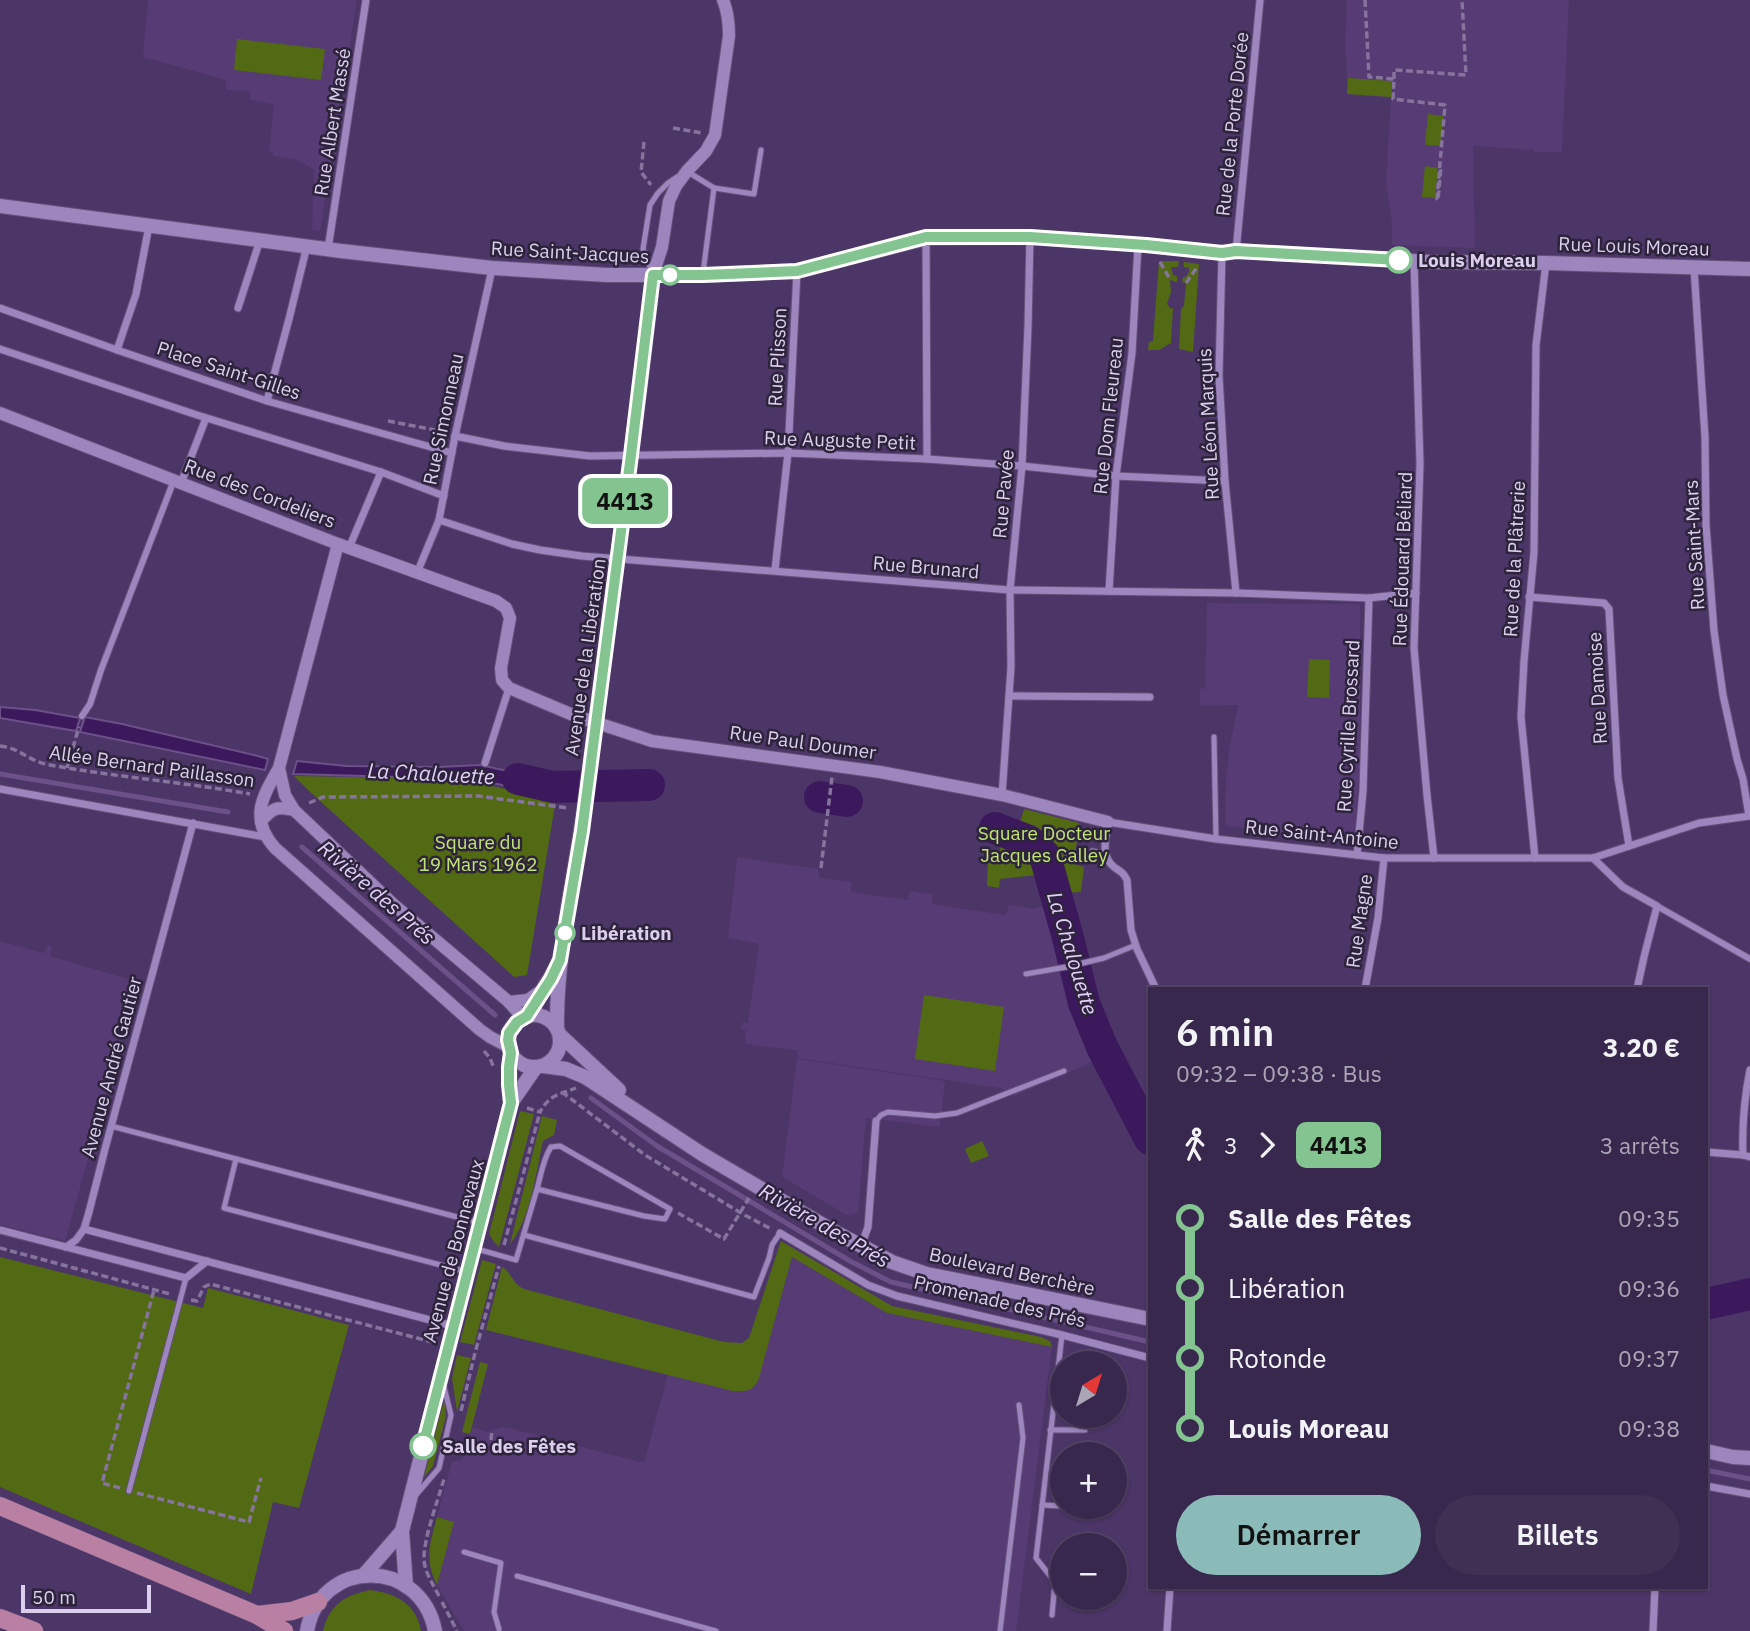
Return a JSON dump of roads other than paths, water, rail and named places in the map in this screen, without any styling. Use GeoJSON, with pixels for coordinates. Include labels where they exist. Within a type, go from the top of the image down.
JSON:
{"type":"FeatureCollection","features":[{"type":"Feature","properties":{"kind":"main road","name":"Rue Saint-Jacques"},"geometry":{"type":"LineString","coordinates":[[0,206],[492,268],[607,275],[797,271],[926,237],[1030,237],[1229,252]]}},
{"type":"Feature","properties":{"kind":"main road","name":"Rue Louis Moreau"},"geometry":{"type":"LineString","coordinates":[[1229,252],[1414,261],[1546,262],[1750,269]]}},
{"type":"Feature","properties":{"kind":"main road","name":"Avenue de la Libération"},"geometry":{"type":"LineString","coordinates":[[558,1032],[560,960],[585,807],[653,275]]}},
{"type":"Feature","properties":{"kind":"main road","name":"Avenue de la Libération"},"geometry":{"type":"LineString","coordinates":[[525,1017],[551,979],[560,960]]}},
{"type":"Feature","properties":{"kind":"main road"},"geometry":{"type":"LineString","coordinates":[[525,1017],[544,1017],[552,1022],[558,1032],[559,1051],[552,1060],[540,1067],[522,1064],[510,1050],[508,1040],[512,1027],[525,1017]]}},
{"type":"Feature","properties":{"kind":"main road","name":"Boulevard Berchère"},"geometry":{"type":"LineString","coordinates":[[558,1032],[654,1121]]}},
{"type":"Feature","properties":{"kind":"main road","name":"Avenue de Bonnevaux"},"geometry":{"type":"LineString","coordinates":[[406,1586],[402,1531],[511,1103],[510,1050]]}},
{"type":"Feature","properties":{"kind":"main road","name":"Avenue de Bonnevaux"},"geometry":{"type":"LineString","coordinates":[[511,1103],[540,1067]]}},
{"type":"Feature","properties":{"kind":"main road","name":"Boulevard Berchère"},"geometry":{"type":"LineString","coordinates":[[540,1067],[566,1069],[585,1077],[702,1154],[892,1262],[927,1274],[1148,1320]]}},
{"type":"Feature","properties":{"kind":"main road"},"geometry":{"type":"LineString","coordinates":[[1708,1451],[1750,1458]]}},
{"type":"Feature","properties":{"kind":"main road"},"geometry":{"type":"LineString","coordinates":[[0,1506],[257,1615],[284,1631]]}},
{"type":"Feature","properties":{"kind":"main road","name":"Avenue de Bonnevaux"},"geometry":{"type":"LineString","coordinates":[[363,1576],[402,1531]]}},
{"type":"Feature","properties":{"kind":"main road"},"geometry":{"type":"LineString","coordinates":[[307,1631],[310,1617],[318,1602],[335,1586],[351,1578],[363,1576],[386,1577],[406,1586],[421,1598],[435,1631]]}},
{"type":"Feature","properties":{"kind":"main road"},"geometry":{"type":"LineString","coordinates":[[257,1615],[292,1611],[318,1602]]}},
{"type":"Feature","properties":{"kind":"main road"},"geometry":{"type":"LineString","coordinates":[[0,1618],[34,1631]]}},
{"type":"Feature","properties":{"kind":"street","name":"Rue Albert Massé"},"geometry":{"type":"LineString","coordinates":[[328,249],[366,0]]}},
{"type":"Feature","properties":{"kind":"street"},"geometry":{"type":"LineString","coordinates":[[653,275],[662,247],[669,201],[676,186],[706,151],[715,135],[730,24],[723,0]]}},
{"type":"Feature","properties":{"kind":"street","name":"Rue de la Porte Dorée"},"geometry":{"type":"LineString","coordinates":[[1229,252],[1261,0]]}},
{"type":"Feature","properties":{"kind":"street"},"geometry":{"type":"LineString","coordinates":[[117,350],[136,294],[149,225]]}},
{"type":"Feature","properties":{"kind":"street"},"geometry":{"type":"LineString","coordinates":[[926,237],[927,459]]}},
{"type":"Feature","properties":{"kind":"street","name":"Rue Pavée"},"geometry":{"type":"LineString","coordinates":[[1003,795],[1011,667],[1010,590],[1023,466],[1030,237]]}},
{"type":"Feature","properties":{"kind":"street"},"geometry":{"type":"LineString","coordinates":[[238,308],[260,239]]}},
{"type":"Feature","properties":{"kind":"street","name":"Rue Dom Fleureau"},"geometry":{"type":"LineString","coordinates":[[1109,591],[1116,476],[1132,353],[1138,244]]}},
{"type":"Feature","properties":{"kind":"street"},"geometry":{"type":"LineString","coordinates":[[267,401],[307,246]]}},
{"type":"Feature","properties":{"kind":"street","name":"Rue Léon Marquis"},"geometry":{"type":"LineString","coordinates":[[1229,252],[1219,376],[1225,481],[1236,593]]}},
{"type":"Feature","properties":{"kind":"street","name":"Rue Édouard Béliard"},"geometry":{"type":"LineString","coordinates":[[1414,261],[1420,464],[1414,648],[1434,858]]}},
{"type":"Feature","properties":{"kind":"street","name":"Rue de la Plâtrerie"},"geometry":{"type":"LineString","coordinates":[[1535,858],[1521,717],[1534,552],[1536,345],[1546,262]]}},
{"type":"Feature","properties":{"kind":"street","name":"Rue Simonneau"},"geometry":{"type":"LineString","coordinates":[[417,573],[439,520],[492,268]]}},
{"type":"Feature","properties":{"kind":"street","name":"Rue Saint-Mars"},"geometry":{"type":"LineString","coordinates":[[1694,268],[1705,437],[1706,525],[1714,631],[1726,708],[1750,816]]}},
{"type":"Feature","properties":{"kind":"street","name":"Rue Plisson"},"geometry":{"type":"LineString","coordinates":[[775,570],[788,453],[797,271]]}},
{"type":"Feature","properties":{"kind":"street","name":"Place Saint-Gilles"},"geometry":{"type":"LineString","coordinates":[[0,308],[267,401],[452,453]]}},
{"type":"Feature","properties":{"kind":"street"},"geometry":{"type":"LineString","coordinates":[[0,349],[206,418],[381,472],[443,496]]}},
{"type":"Feature","properties":{"kind":"street","name":"Rue des Cordeliers"},"geometry":{"type":"LineString","coordinates":[[0,413],[344,546],[496,601],[506,608],[510,618],[501,668],[505,684]]}},
{"type":"Feature","properties":{"kind":"street"},"geometry":{"type":"LineString","coordinates":[[82,716],[90,704],[100,670],[206,418]]}},
{"type":"Feature","properties":{"kind":"street","name":"Rue Auguste Petit"},"geometry":{"type":"LineString","coordinates":[[455,436],[504,446],[590,456],[788,453],[927,459],[1116,476],[1225,481]]}},
{"type":"Feature","properties":{"kind":"street"},"geometry":{"type":"LineString","coordinates":[[381,472],[344,546],[279,768],[263,796],[261,821],[265,837],[275,848],[489,1037],[510,1050]]}},
{"type":"Feature","properties":{"kind":"street","name":"Rue Brunard"},"geometry":{"type":"LineString","coordinates":[[439,520],[512,544],[540,550],[617,559],[1010,590],[1369,598],[1416,593]]}},
{"type":"Feature","properties":{"kind":"street","name":"Rue Damoise"},"geometry":{"type":"LineString","coordinates":[[1529,597],[1604,603],[1609,609],[1618,778],[1629,846]]}},
{"type":"Feature","properties":{"kind":"street","name":"Rue Cyrille Brossard"},"geometry":{"type":"LineString","coordinates":[[1357,855],[1363,791],[1369,598]]}},
{"type":"Feature","properties":{"kind":"street"},"geometry":{"type":"LineString","coordinates":[[485,763],[505,684]]}},
{"type":"Feature","properties":{"kind":"street","name":"Rue Paul Doumer"},"geometry":{"type":"LineString","coordinates":[[505,684],[595,722],[652,741],[834,765],[1003,795],[1108,821]]}},
{"type":"Feature","properties":{"kind":"street"},"geometry":{"type":"LineString","coordinates":[[1009,696],[1150,697]]}},
{"type":"Feature","properties":{"kind":"street"},"geometry":{"type":"LineString","coordinates":[[279,768],[285,795],[294,810],[393,904],[525,1017]]}},
{"type":"Feature","properties":{"kind":"street"},"geometry":{"type":"LineString","coordinates":[[0,789],[265,837]]}},
{"type":"Feature","properties":{"kind":"street"},"geometry":{"type":"LineString","coordinates":[[261,821],[271,811],[280,807],[294,810]]}},
{"type":"Feature","properties":{"kind":"street","name":"Rue Saint-Antoine"},"geometry":{"type":"LineString","coordinates":[[1108,821],[1216,839],[1384,858],[1593,858],[1699,823],[1750,816]]}},
{"type":"Feature","properties":{"kind":"street"},"geometry":{"type":"LineString","coordinates":[[1108,821],[1105,854],[1111,865],[1123,872],[1131,930],[1155,987]]}},
{"type":"Feature","properties":{"kind":"street","name":"Avenue André Gautier"},"geometry":{"type":"LineString","coordinates":[[84,1229],[193,823]]}},
{"type":"Feature","properties":{"kind":"street","name":"Rue Magne"},"geometry":{"type":"LineString","coordinates":[[1365,987],[1378,918],[1384,858]]}},
{"type":"Feature","properties":{"kind":"street"},"geometry":{"type":"LineString","coordinates":[[1593,858],[1623,887],[1750,959]]}},
{"type":"Feature","properties":{"kind":"street"},"geometry":{"type":"LineString","coordinates":[[1637,987],[1657,906]]}},
{"type":"Feature","properties":{"kind":"street"},"geometry":{"type":"LineString","coordinates":[[509,1002],[528,1000],[542,990]]}},
{"type":"Feature","properties":{"kind":"street"},"geometry":{"type":"LineString","coordinates":[[1708,1152],[1746,1156],[1742,1128],[1750,1070]]}},
{"type":"Feature","properties":{"kind":"street"},"geometry":{"type":"LineString","coordinates":[[861,1246],[867,1227],[876,1121]]}},
{"type":"Feature","properties":{"kind":"street"},"geometry":{"type":"LineString","coordinates":[[66,1247],[76,1240],[84,1229],[453,1326]]}},
{"type":"Feature","properties":{"kind":"street"},"geometry":{"type":"LineString","coordinates":[[0,1230],[186,1278],[207,1261]]}},
{"type":"Feature","properties":{"kind":"street","name":"Promenade des Prés"},"geometry":{"type":"LineString","coordinates":[[780,1233],[867,1285],[897,1296],[1148,1357]]}},
{"type":"Feature","properties":{"kind":"street"},"geometry":{"type":"LineString","coordinates":[[1708,1486],[1750,1494]]}},
{"type":"Feature","properties":{"kind":"street"},"geometry":{"type":"LineString","coordinates":[[1167,1631],[1170,1589]]}},
{"type":"Feature","properties":{"kind":"street"},"geometry":{"type":"LineString","coordinates":[[1653,1631],[1656,1589]]}},
{"type":"Feature","properties":{"kind":"lane"},"geometry":{"type":"LineString","coordinates":[[653,275],[643,249],[650,205],[658,193],[687,171],[714,188],[754,194],[761,149]]}},
{"type":"Feature","properties":{"kind":"lane"},"geometry":{"type":"LineString","coordinates":[[703,275],[714,188]]}},
{"type":"Feature","properties":{"kind":"lane"},"geometry":{"type":"LineString","coordinates":[[1214,737],[1216,839]]}},
{"type":"Feature","properties":{"kind":"lane"},"geometry":{"type":"LineString","coordinates":[[1092,851],[1105,854]]}},
{"type":"Feature","properties":{"kind":"lane"},"geometry":{"type":"LineString","coordinates":[[1026,974],[1104,958],[1136,945]]}},
{"type":"Feature","properties":{"kind":"lane"},"geometry":{"type":"LineString","coordinates":[[876,1121],[888,1112],[935,1116],[957,1113],[1064,1071]]}},
{"type":"Feature","properties":{"kind":"lane"},"geometry":{"type":"LineString","coordinates":[[111,1125],[481,1223]]}},
{"type":"Feature","properties":{"kind":"lane"},"geometry":{"type":"LineString","coordinates":[[474,1248],[516,1260],[547,1154],[551,1147],[560,1146],[670,1209],[665,1219],[644,1216],[537,1189]]}},
{"type":"Feature","properties":{"kind":"lane"},"geometry":{"type":"LineString","coordinates":[[236,1159],[224,1208],[467,1272]]}},
{"type":"Feature","properties":{"kind":"lane"},"geometry":{"type":"LineString","coordinates":[[524,1234],[754,1297],[772,1245],[780,1233]]}},
{"type":"Feature","properties":{"kind":"lane"},"geometry":{"type":"LineString","coordinates":[[129,1491],[186,1278]]}},
{"type":"Feature","properties":{"kind":"lane"},"geometry":{"type":"LineString","coordinates":[[1052,1615],[1055,1582],[1036,1558],[1062,1335]]}},
{"type":"Feature","properties":{"kind":"lane"},"geometry":{"type":"LineString","coordinates":[[408,1504],[439,1468],[451,1415],[441,1376]]}},
{"type":"Feature","properties":{"kind":"lane"},"geometry":{"type":"LineString","coordinates":[[1000,1631],[1023,1438],[1019,1405]]}},
{"type":"Feature","properties":{"kind":"lane"},"geometry":{"type":"LineString","coordinates":[[1050,1430],[1085,1430]]}},
{"type":"Feature","properties":{"kind":"lane"},"geometry":{"type":"LineString","coordinates":[[1042,1505],[1050,1505]]}},
{"type":"Feature","properties":{"kind":"lane"},"geometry":{"type":"LineString","coordinates":[[464,1552],[501,1563],[494,1612],[499,1629]]}},
{"type":"Feature","properties":{"kind":"lane"},"geometry":{"type":"LineString","coordinates":[[517,1576],[716,1631]]}},
{"type":"Feature","properties":{"kind":"water"},"geometry":{"type":"Polygon","coordinates":[[[0,707],[80,718],[76,731],[0,718],[0,707]]]}},
{"type":"Feature","properties":{"kind":"water"},"geometry":{"type":"Polygon","coordinates":[[[85,717],[268,759],[265,770],[80,732],[85,717]]]}},
{"type":"Feature","properties":{"kind":"water"},"geometry":{"type":"Polygon","coordinates":[[[297,761],[346,766],[480,765],[561,781],[559,796],[472,779],[293,774],[297,761]]]}},
{"type":"Feature","properties":{"kind":"waterway","name":"Rivière des Prés"},"geometry":{"type":"LineString","coordinates":[[0,774],[228,812]]}},
{"type":"Feature","properties":{"kind":"waterway","name":"La Chalouette"},"geometry":{"type":"LineString","coordinates":[[518,779],[553,787],[649,785]]}},
{"type":"Feature","properties":{"kind":"waterway","name":"La Chalouette"},"geometry":{"type":"LineString","coordinates":[[820,797],[847,801]]}},
{"type":"Feature","properties":{"kind":"waterway","name":"La Chalouette"},"geometry":{"type":"LineString","coordinates":[[995,828],[1029,841],[1045,856],[1084,1003],[1102,1047],[1148,1135]]}},
{"type":"Feature","properties":{"kind":"waterway","name":"Rivière des Prés"},"geometry":{"type":"LineString","coordinates":[[302,847],[495,1015]]}},
{"type":"Feature","properties":{"kind":"waterway","name":"Rivière des Prés"},"geometry":{"type":"LineString","coordinates":[[591,1098],[657,1146],[850,1261],[891,1282],[1148,1342]]}},
{"type":"Feature","properties":{"kind":"waterway","name":"La Chalouette"},"geometry":{"type":"LineString","coordinates":[[1708,1304],[1750,1294]]}},
{"type":"Feature","properties":{"kind":"waterway","name":"Rivière des Prés"},"geometry":{"type":"LineString","coordinates":[[1708,1470],[1750,1479]]}},
{"type":"Feature","properties":{"kind":"place","name":"Louis Moreau"},"geometry":{"type":"Point","coordinates":[1399,260]}},
{"type":"Feature","properties":{"kind":"place","name":"Libération"},"geometry":{"type":"Point","coordinates":[565,933]}},
{"type":"Feature","properties":{"kind":"place","name":"Salle des Fêtes"},"geometry":{"type":"Point","coordinates":[423,1446]}},
{"type":"Feature","properties":{"kind":"park label","name":"Square Docteur Jacques Calley"},"geometry":{"type":"Point","coordinates":[1044,844]}},
{"type":"Feature","properties":{"kind":"park label","name":"Square du 19 Mars 1962"},"geometry":{"type":"Point","coordinates":[478,853]}}]}
